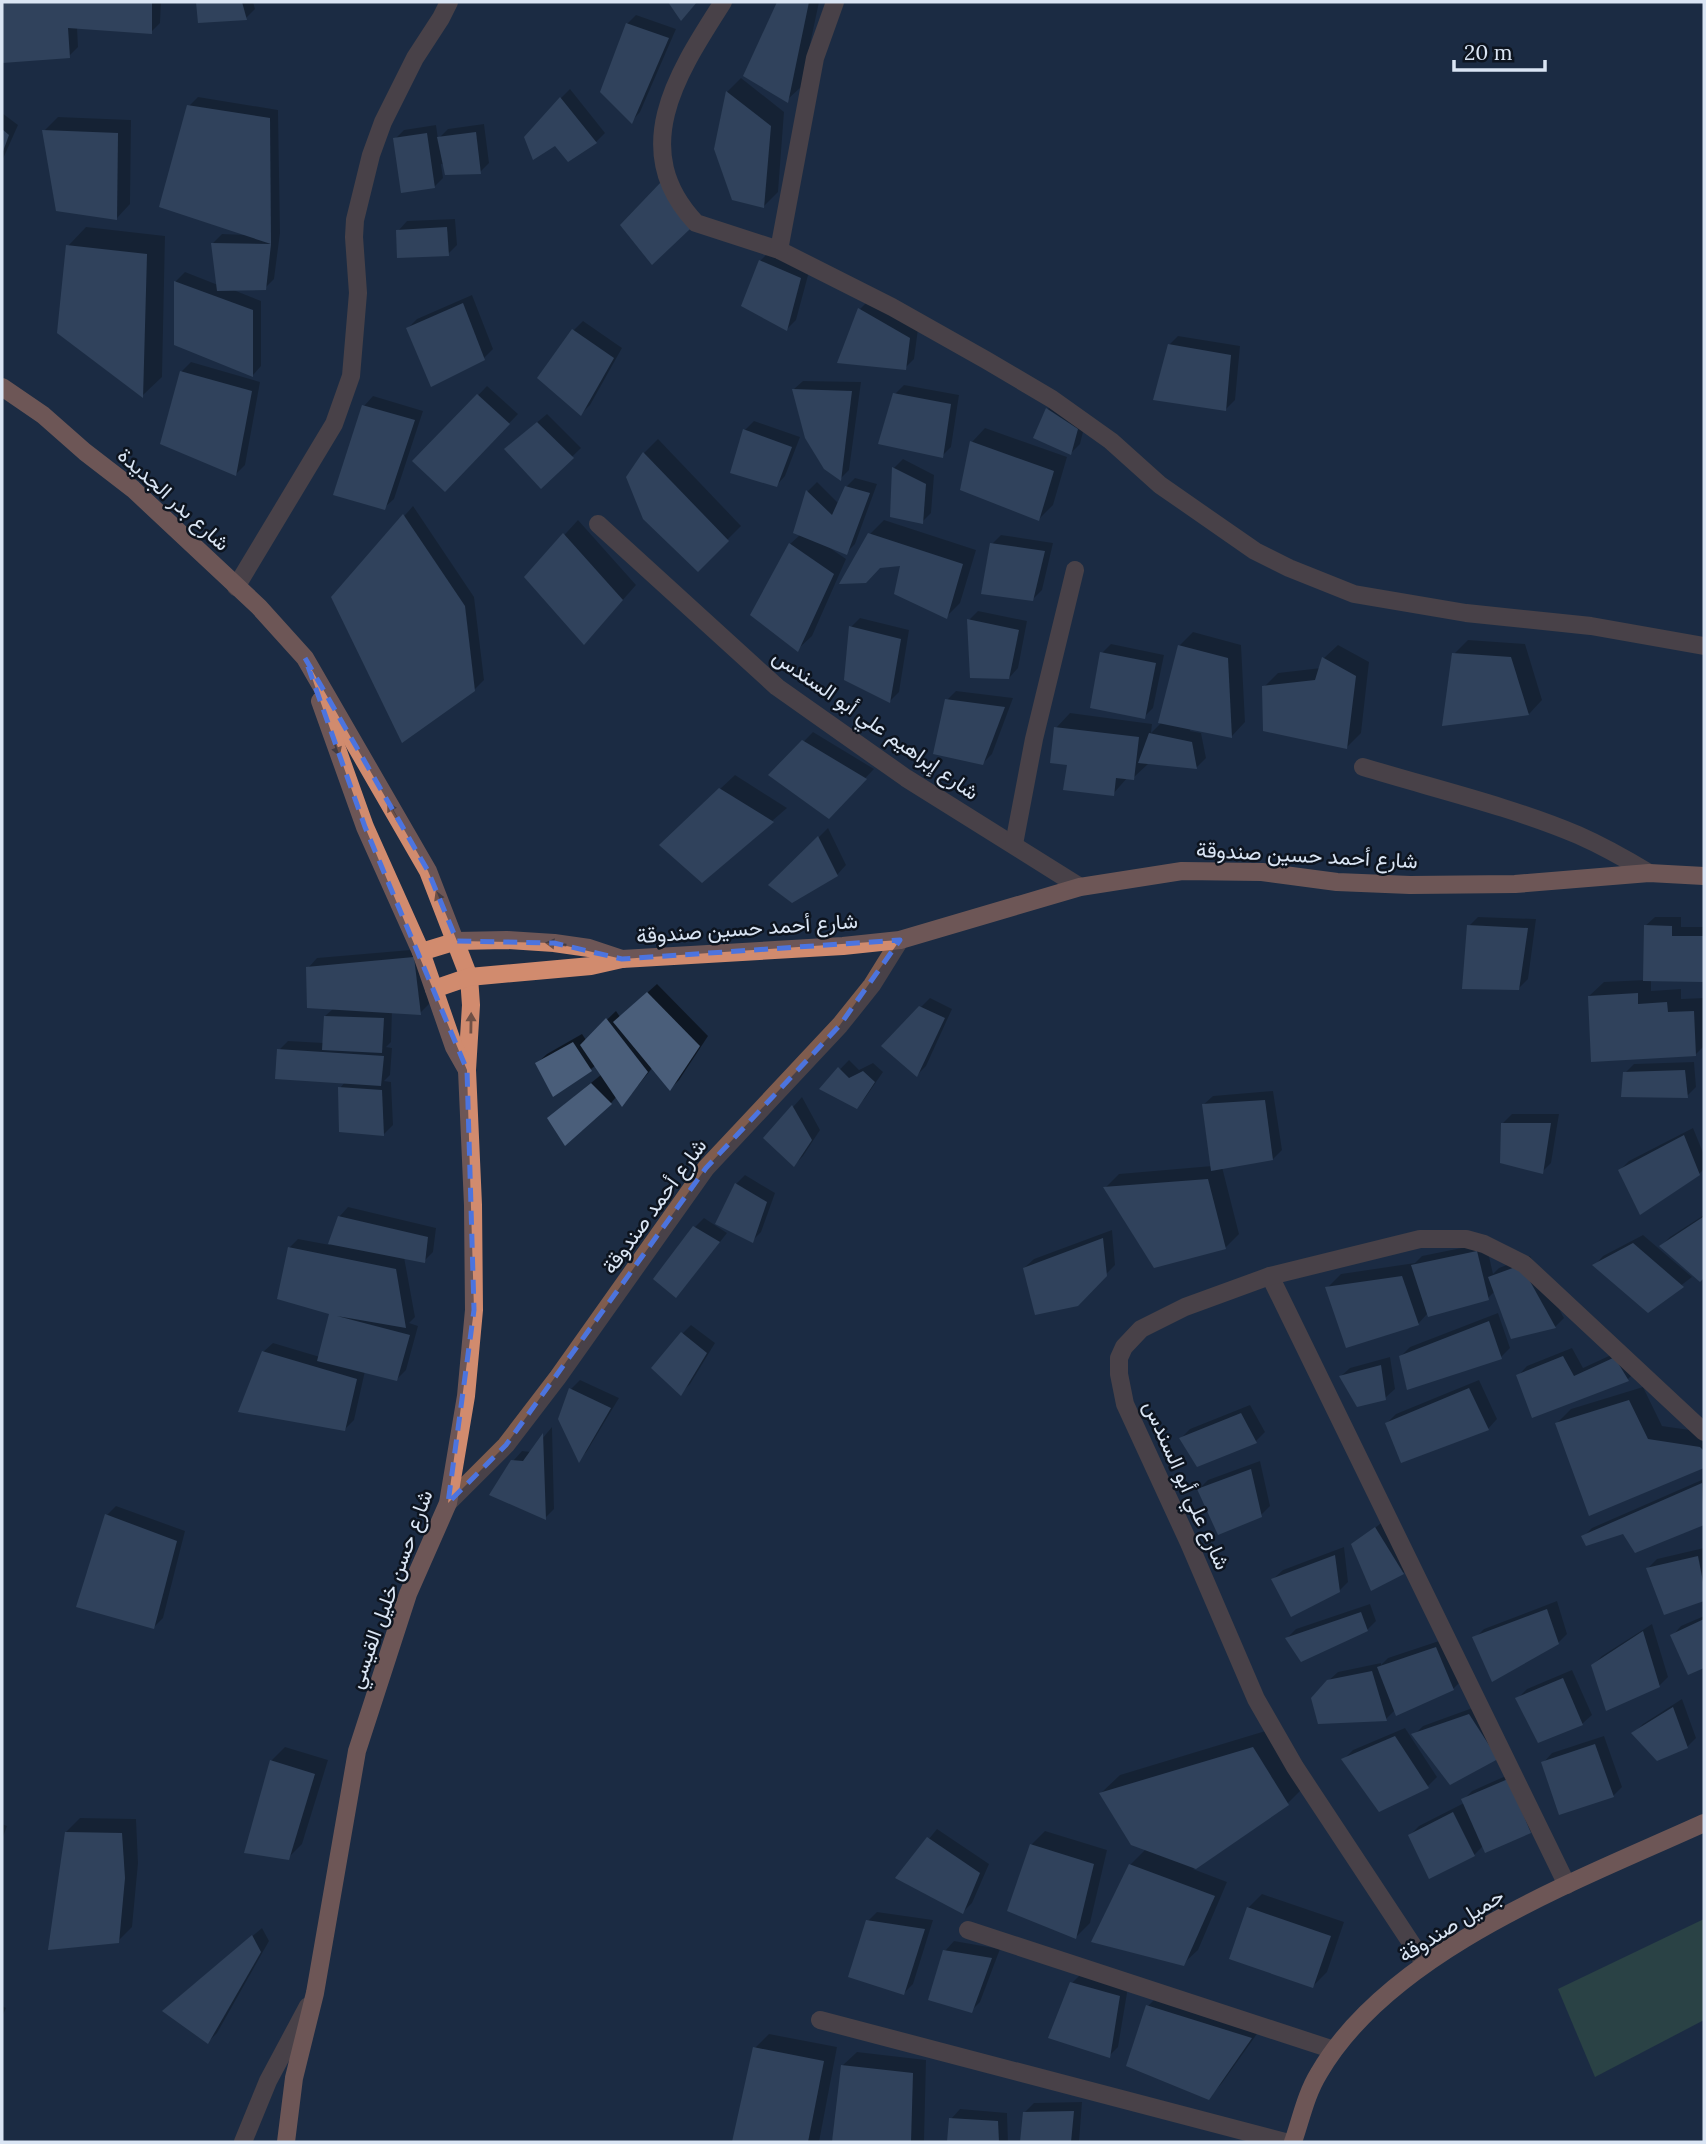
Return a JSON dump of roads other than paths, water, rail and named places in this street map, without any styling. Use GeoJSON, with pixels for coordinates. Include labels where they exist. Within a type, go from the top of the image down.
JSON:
{"type":"FeatureCollection","features":[{"type":"Feature","properties":{"kind":"main road","name":"شارع بدر الجديدة"},"geometry":{"type":"LineString","coordinates":[[2,387],[43,415],[133,489],[259,607],[305,658],[428,871],[469,977]]}},
{"type":"Feature","properties":{"kind":"main road","name":"شارع بدر الجديدة"},"geometry":{"type":"LineString","coordinates":[[305,658],[365,827],[421,952],[434,989]]}},
{"type":"Feature","properties":{"kind":"main road","name":"شارع أحمد حسين صندوقة"},"geometry":{"type":"LineString","coordinates":[[434,989],[469,977],[591,966],[622,959],[900,940],[1080,887],[1182,871],[1262,872],[1337,883],[1410,885],[1525,883],[1649,873],[1704,876]]}},
{"type":"Feature","properties":{"kind":"main road","name":"شارع أحمد حسين صندوقة"},"geometry":{"type":"LineString","coordinates":[[421,952],[457,942],[507,940],[589,948],[622,959]]}},
{"type":"Feature","properties":{"kind":"main road","name":"شارع حسن خليل القيسي"},"geometry":{"type":"LineString","coordinates":[[286,2142],[294,2078],[315,1993],[357,1751],[408,1594],[448,1503],[466,1396],[474,1310],[467,1070],[471,1005],[469,977]]}},
{"type":"Feature","properties":{"kind":"main road","name":"شارع حسن خليل القيسي"},"geometry":{"type":"LineString","coordinates":[[434,989],[454,1047],[467,1070]]}},
{"type":"Feature","properties":{"kind":"main road","name":"جميل صندوقة"},"geometry":{"type":"LineString","coordinates":[[1293,2142],[1308,2095],[1334,2050],[1352,2026],[1425,1964],[1466,1938],[1567,1885],[1704,1822]]}},
{"type":"Feature","properties":{"kind":"street"},"geometry":{"type":"LineString","coordinates":[[236,587],[334,424],[351,376],[358,293],[355,220],[370,155],[415,58],[442,18],[449,2]]}},
{"type":"Feature","properties":{"kind":"street"},"geometry":{"type":"LineString","coordinates":[[723,2],[698,41],[671,93],[664,117],[664,154],[677,195],[696,223],[779,250],[892,307],[1052,399],[1111,441],[1160,485],[1255,551],[1289,568],[1354,594],[1466,613],[1591,626],[1704,646]]}},
{"type":"Feature","properties":{"kind":"street"},"geometry":{"type":"LineString","coordinates":[[779,250],[815,58],[835,2]]}},
{"type":"Feature","properties":{"kind":"street","name":"شارع إبراهيم علي أبو السندس"},"geometry":{"type":"LineString","coordinates":[[598,524],[777,687],[906,778],[1080,887]]}},
{"type":"Feature","properties":{"kind":"street"},"geometry":{"type":"LineString","coordinates":[[1014,844],[1034,739],[1075,570]]}},
{"type":"Feature","properties":{"kind":"street"},"geometry":{"type":"LineString","coordinates":[[1363,767],[1578,835],[1649,873]]}},
{"type":"Feature","properties":{"kind":"street","name":"شارع أحمد صندوقة"},"geometry":{"type":"LineString","coordinates":[[448,1503],[506,1445],[558,1377],[706,1168],[840,1025],[872,985],[900,940]]}},
{"type":"Feature","properties":{"kind":"street","name":"شارع علي أبو السندس"},"geometry":{"type":"LineString","coordinates":[[1425,1964],[1295,1767],[1256,1699],[1125,1404],[1119,1374],[1119,1358],[1124,1347],[1141,1329],[1185,1307],[1270,1276],[1420,1239],[1450,1238],[1484,1244],[1524,1264],[1704,1432]]}},
{"type":"Feature","properties":{"kind":"street"},"geometry":{"type":"LineString","coordinates":[[1270,1276],[1567,1885]]}},
{"type":"Feature","properties":{"kind":"street"},"geometry":{"type":"LineString","coordinates":[[968,1930],[1334,2050]]}},
{"type":"Feature","properties":{"kind":"street","name":"شارع حسن خليل القيسي"},"geometry":{"type":"LineString","coordinates":[[243,2142],[268,2081],[315,1993]]}},
{"type":"Feature","properties":{"kind":"street"},"geometry":{"type":"LineString","coordinates":[[820,2020],[1285,2142]]}}]}
